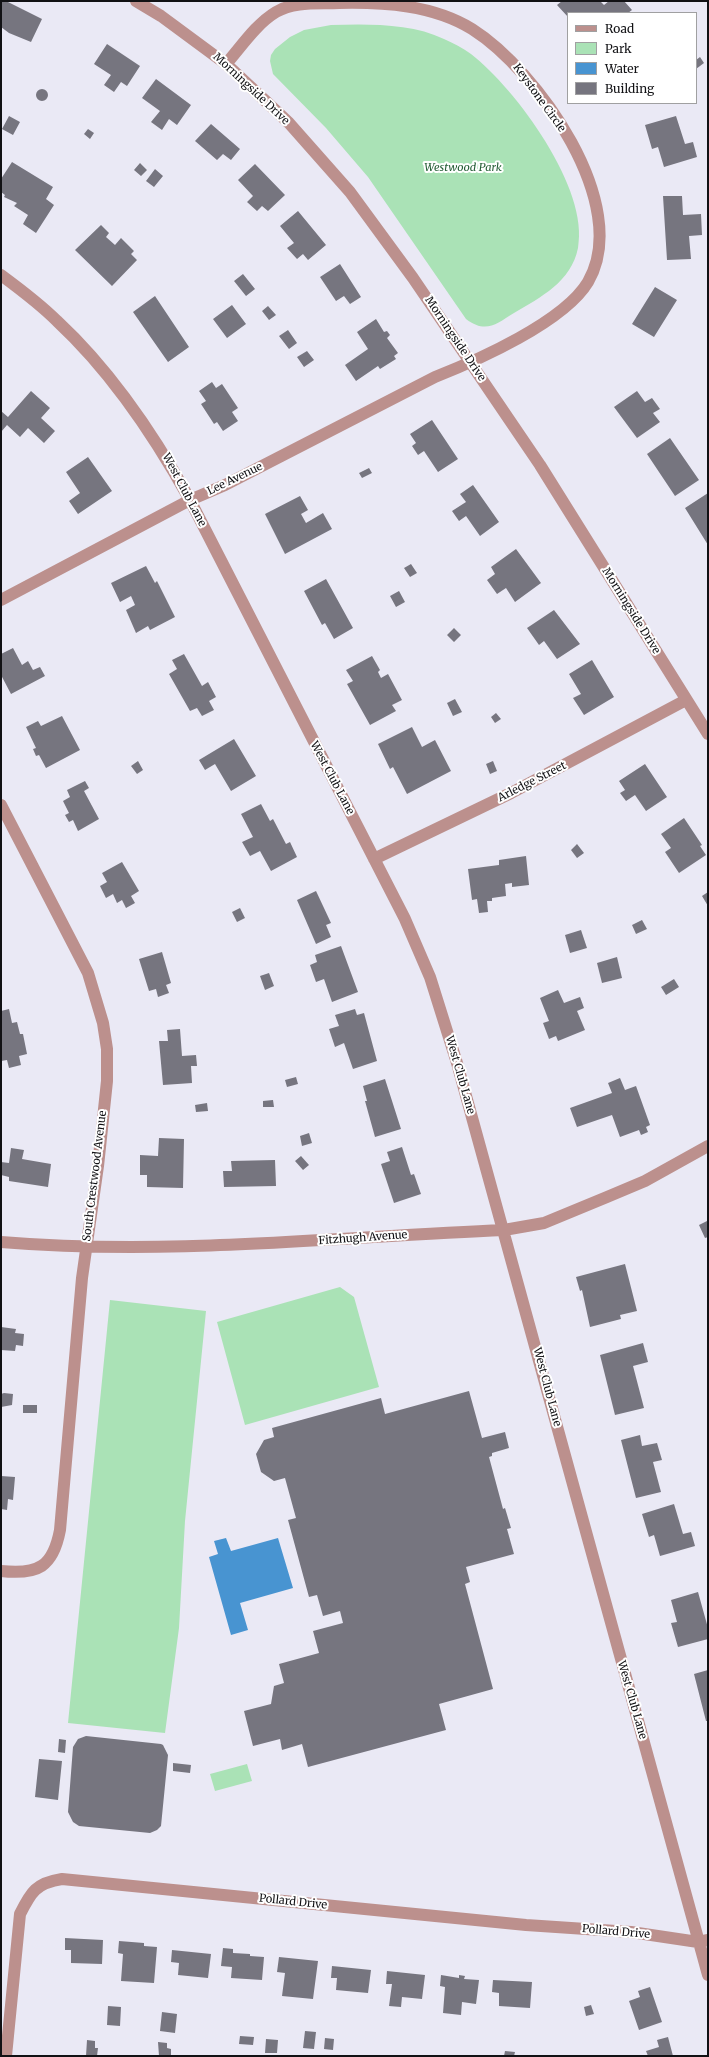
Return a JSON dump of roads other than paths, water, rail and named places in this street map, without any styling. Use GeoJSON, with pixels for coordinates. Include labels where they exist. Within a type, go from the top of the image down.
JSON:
{"type":"FeatureCollection","features":[{"type":"Feature","properties":{"kind":"street","name":"Morningside Drive"},"geometry":{"type":"LineString","coordinates":[[136,1],[161,16],[226,64],[289,123],[350,192],[414,278],[540,465],[708,734]]}},
{"type":"Feature","properties":{"kind":"street","name":"Keystone Circle"},"geometry":{"type":"LineString","coordinates":[[226,64],[258,27],[274,13],[289,4],[358,2],[392,4],[422,10],[451,19],[471,29],[510,60],[527,78],[557,120],[591,182],[600,219],[599,252],[588,282],[578,296],[564,310],[471,363]]}},
{"type":"Feature","properties":{"kind":"street","name":"West Club Lane"},"geometry":{"type":"LineString","coordinates":[[1,274],[58,321],[96,362],[161,448],[190,500],[405,918],[430,977],[457,1062],[703,1941],[708,1975]]}},
{"type":"Feature","properties":{"kind":"street","name":"Lee Avenue"},"geometry":{"type":"LineString","coordinates":[[1,600],[190,500],[225,485],[435,377],[471,363]]}},
{"type":"Feature","properties":{"kind":"street","name":"Arledge Street"},"geometry":{"type":"LineString","coordinates":[[374,859],[511,793],[686,700]]}},
{"type":"Feature","properties":{"kind":"street","name":"South Crestwood Avenue"},"geometry":{"type":"LineString","coordinates":[[1,805],[88,973],[103,1023],[107,1049],[107,1081],[87,1246],[60,1530],[57,1547],[53,1556],[44,1565],[37,1569],[15,1573],[1,1571]]}},
{"type":"Feature","properties":{"kind":"street","name":"Fitzhugh Avenue"},"geometry":{"type":"LineString","coordinates":[[1,1242],[154,1247],[253,1245],[504,1230],[544,1223],[600,1200],[644,1181],[708,1146]]}},
{"type":"Feature","properties":{"kind":"street","name":"Pollard Drive"},"geometry":{"type":"LineString","coordinates":[[6,2056],[20,1914],[29,1896],[38,1886],[49,1881],[62,1879],[526,1925],[631,1932],[703,1941]]}},
{"type":"Feature","properties":{"kind":"water"},"geometry":{"type":"Polygon","coordinates":[[[226,1538],[231,1551],[278,1538],[293,1588],[240,1603],[248,1630],[231,1635],[209,1557],[218,1554],[214,1541],[226,1538]]]}},
{"type":"Feature","properties":{"kind":"park label","name":"Westwood Park"},"geometry":{"type":"Point","coordinates":[463,168]}}]}
